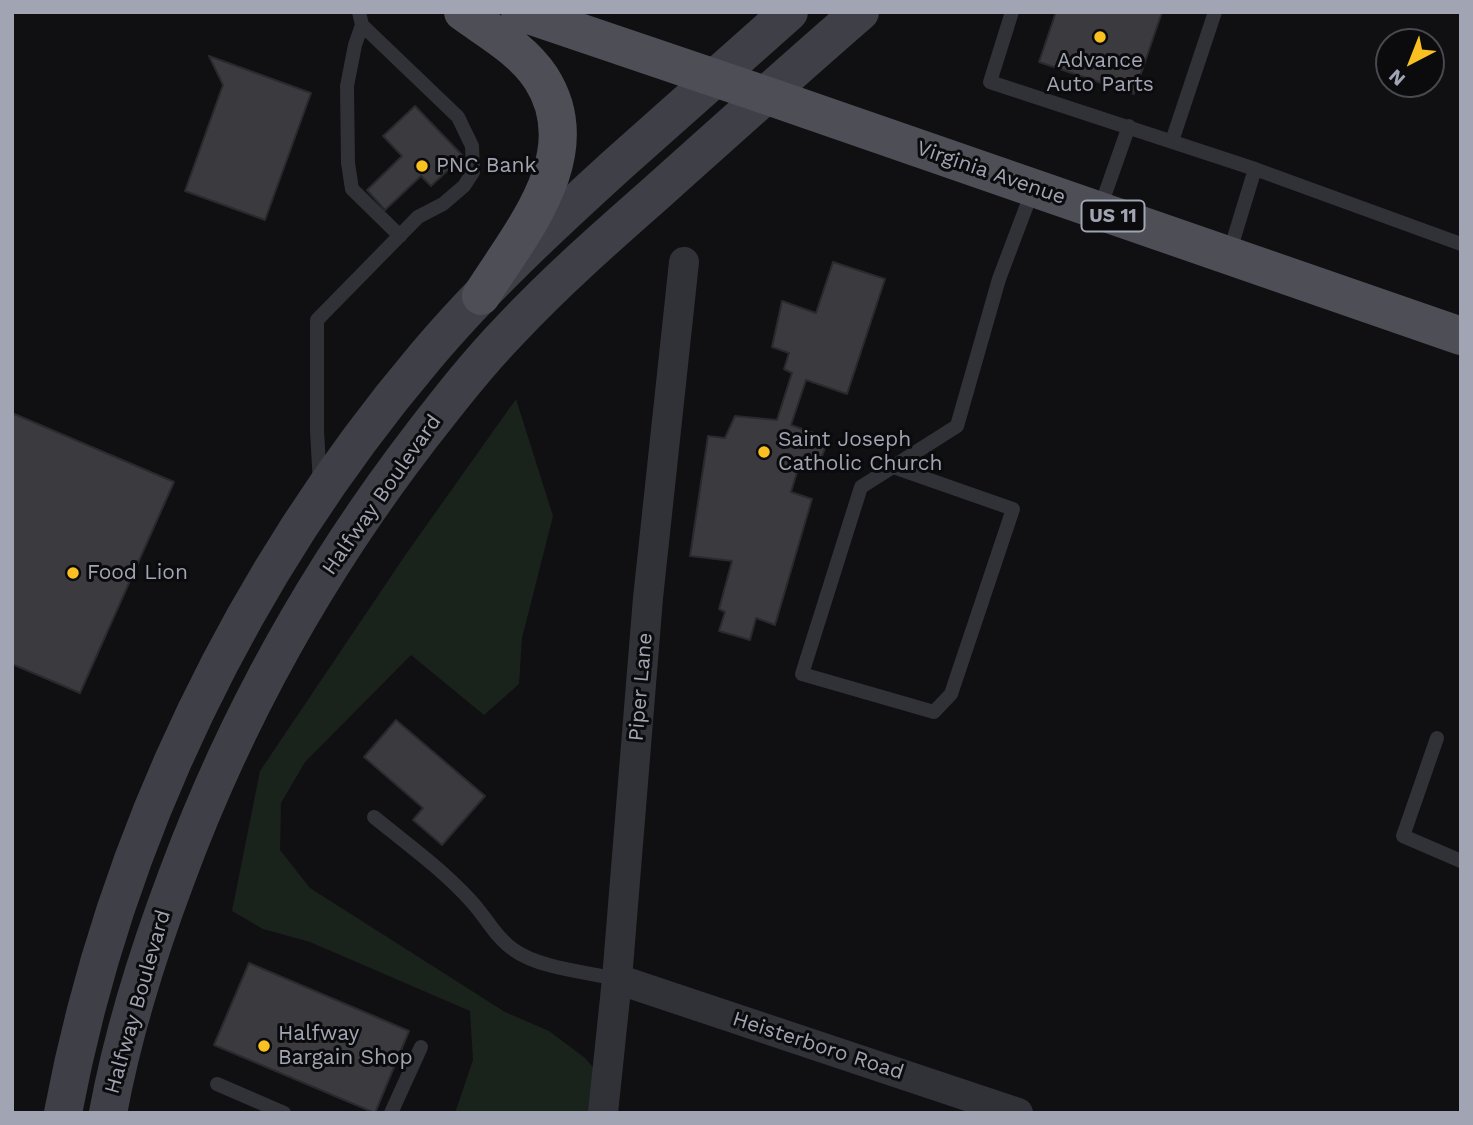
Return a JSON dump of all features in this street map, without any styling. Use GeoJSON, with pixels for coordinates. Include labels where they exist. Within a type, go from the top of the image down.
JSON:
{"type":"FeatureCollection","features":[{"type":"Feature","properties":{"kind":"main road"},"geometry":{"type":"LineString","coordinates":[[463,12],[517,51],[540,77],[555,111],[558,143],[554,170],[541,201],[481,296]]}},
{"type":"Feature","properties":{"kind":"main road","name":"Virginia Avenue"},"geometry":{"type":"LineString","coordinates":[[520,12],[1461,336]]}},
{"type":"Feature","properties":{"kind":"main road"},"geometry":{"type":"LineString","coordinates":[[63,1113],[73,1059],[110,929],[158,796],[206,692],[262,586],[321,496],[367,428],[427,355],[481,296],[564,214],[789,12]]}},
{"type":"Feature","properties":{"kind":"main road","name":"Halfway Boulevard"},"geometry":{"type":"LineString","coordinates":[[108,1113],[116,1070],[150,947],[198,818],[245,715],[299,615],[358,523],[462,384],[511,329],[597,245],[860,12]]}},
{"type":"Feature","properties":{"kind":"street","name":"Piper Lane"},"geometry":{"type":"LineString","coordinates":[[603,1113],[617,979],[648,597],[684,262]]}},
{"type":"Feature","properties":{"kind":"street","name":"Heisterboro Road"},"geometry":{"type":"LineString","coordinates":[[617,979],[1018,1113]]}},
{"type":"Feature","properties":{"kind":"lane"},"geometry":{"type":"LineString","coordinates":[[1012,12],[990,82],[1255,169],[1461,244]]}},
{"type":"Feature","properties":{"kind":"lane"},"geometry":{"type":"LineString","coordinates":[[1172,141],[1215,12]]}},
{"type":"Feature","properties":{"kind":"lane"},"geometry":{"type":"LineString","coordinates":[[321,496],[317,431],[317,320],[418,217],[443,204],[464,186],[473,172],[472,146],[458,117],[360,19]]}},
{"type":"Feature","properties":{"kind":"lane"},"geometry":{"type":"LineString","coordinates":[[360,19],[347,86],[348,163],[352,189],[400,236]]}},
{"type":"Feature","properties":{"kind":"lane"},"geometry":{"type":"LineString","coordinates":[[1099,211],[1129,126]]}},
{"type":"Feature","properties":{"kind":"lane"},"geometry":{"type":"LineString","coordinates":[[1229,256],[1255,169]]}},
{"type":"Feature","properties":{"kind":"lane"},"geometry":{"type":"LineString","coordinates":[[893,467],[1013,509],[951,694],[934,712],[802,674],[862,487],[893,467],[957,426],[999,279],[1033,188]]}},
{"type":"Feature","properties":{"kind":"lane"},"geometry":{"type":"LineString","coordinates":[[1437,738],[1403,836],[1461,861]]}},
{"type":"Feature","properties":{"kind":"lane"},"geometry":{"type":"LineString","coordinates":[[374,817],[445,875],[513,950],[536,960],[617,979]]}},
{"type":"Feature","properties":{"kind":"lane"},"geometry":{"type":"LineString","coordinates":[[391,1113],[421,1047]]}},
{"type":"Feature","properties":{"kind":"lane"},"geometry":{"type":"LineString","coordinates":[[218,1084],[284,1113]]}},
{"type":"Feature","properties":{"kind":"shaded area"},"geometry":{"type":"Polygon","coordinates":[[[516,399],[553,516],[522,638],[519,684],[484,715],[411,655],[305,762],[281,803],[280,850],[310,888],[505,1012],[549,1031],[585,1058],[599,1074],[597,1113],[455,1113],[473,1060],[470,1011],[310,942],[263,929],[232,911],[260,771],[406,554],[516,399]]]}},
{"type":"Feature","properties":{"kind":"building","name":"Advance Auto Parts"},"geometry":{"type":"Polygon","coordinates":[[[1056,12],[1162,12],[1134,94],[1039,62],[1056,12]]]}},
{"type":"Feature","properties":{"kind":"building"},"geometry":{"type":"Polygon","coordinates":[[[209,56],[311,93],[265,220],[185,191],[223,85],[209,56]]]}},
{"type":"Feature","properties":{"kind":"building","name":"PNC Bank"},"geometry":{"type":"Polygon","coordinates":[[[415,106],[463,156],[431,186],[421,176],[385,210],[367,190],[402,156],[383,136],[415,106]]]}},
{"type":"Feature","properties":{"kind":"building","name":"Saint Joseph Catholic Church"},"geometry":{"type":"Polygon","coordinates":[[[833,262],[885,279],[847,394],[806,380],[791,425],[819,435],[817,440],[827,443],[818,467],[800,462],[791,492],[812,499],[775,625],[756,618],[750,640],[719,631],[725,612],[719,609],[732,561],[690,556],[708,436],[725,438],[735,416],[777,420],[792,373],[784,369],[789,353],[772,347],[782,301],[816,313],[833,262]]]}},
{"type":"Feature","properties":{"kind":"building","name":"Food Lion"},"geometry":{"type":"Polygon","coordinates":[[[12,413],[174,482],[80,693],[12,664],[12,413]]]}},
{"type":"Feature","properties":{"kind":"building"},"geometry":{"type":"Polygon","coordinates":[[[396,720],[485,796],[442,845],[413,820],[423,808],[364,757],[396,720]]]}},
{"type":"Feature","properties":{"kind":"building"},"geometry":{"type":"Polygon","coordinates":[[[249,963],[409,1031],[375,1113],[214,1045],[249,963]]]}},
{"type":"Feature","properties":{"kind":"place","name":"Advance Auto Parts"},"geometry":{"type":"Point","coordinates":[1100,37]}},
{"type":"Feature","properties":{"kind":"place","name":"PNC Bank"},"geometry":{"type":"Point","coordinates":[422,166]}},
{"type":"Feature","properties":{"kind":"place","name":"Saint Joseph Catholic Church"},"geometry":{"type":"Point","coordinates":[764,452]}},
{"type":"Feature","properties":{"kind":"place","name":"Food Lion"},"geometry":{"type":"Point","coordinates":[73,573]}},
{"type":"Feature","properties":{"kind":"place","name":"Halfway Bargain Shop"},"geometry":{"type":"Point","coordinates":[264,1046]}}]}
